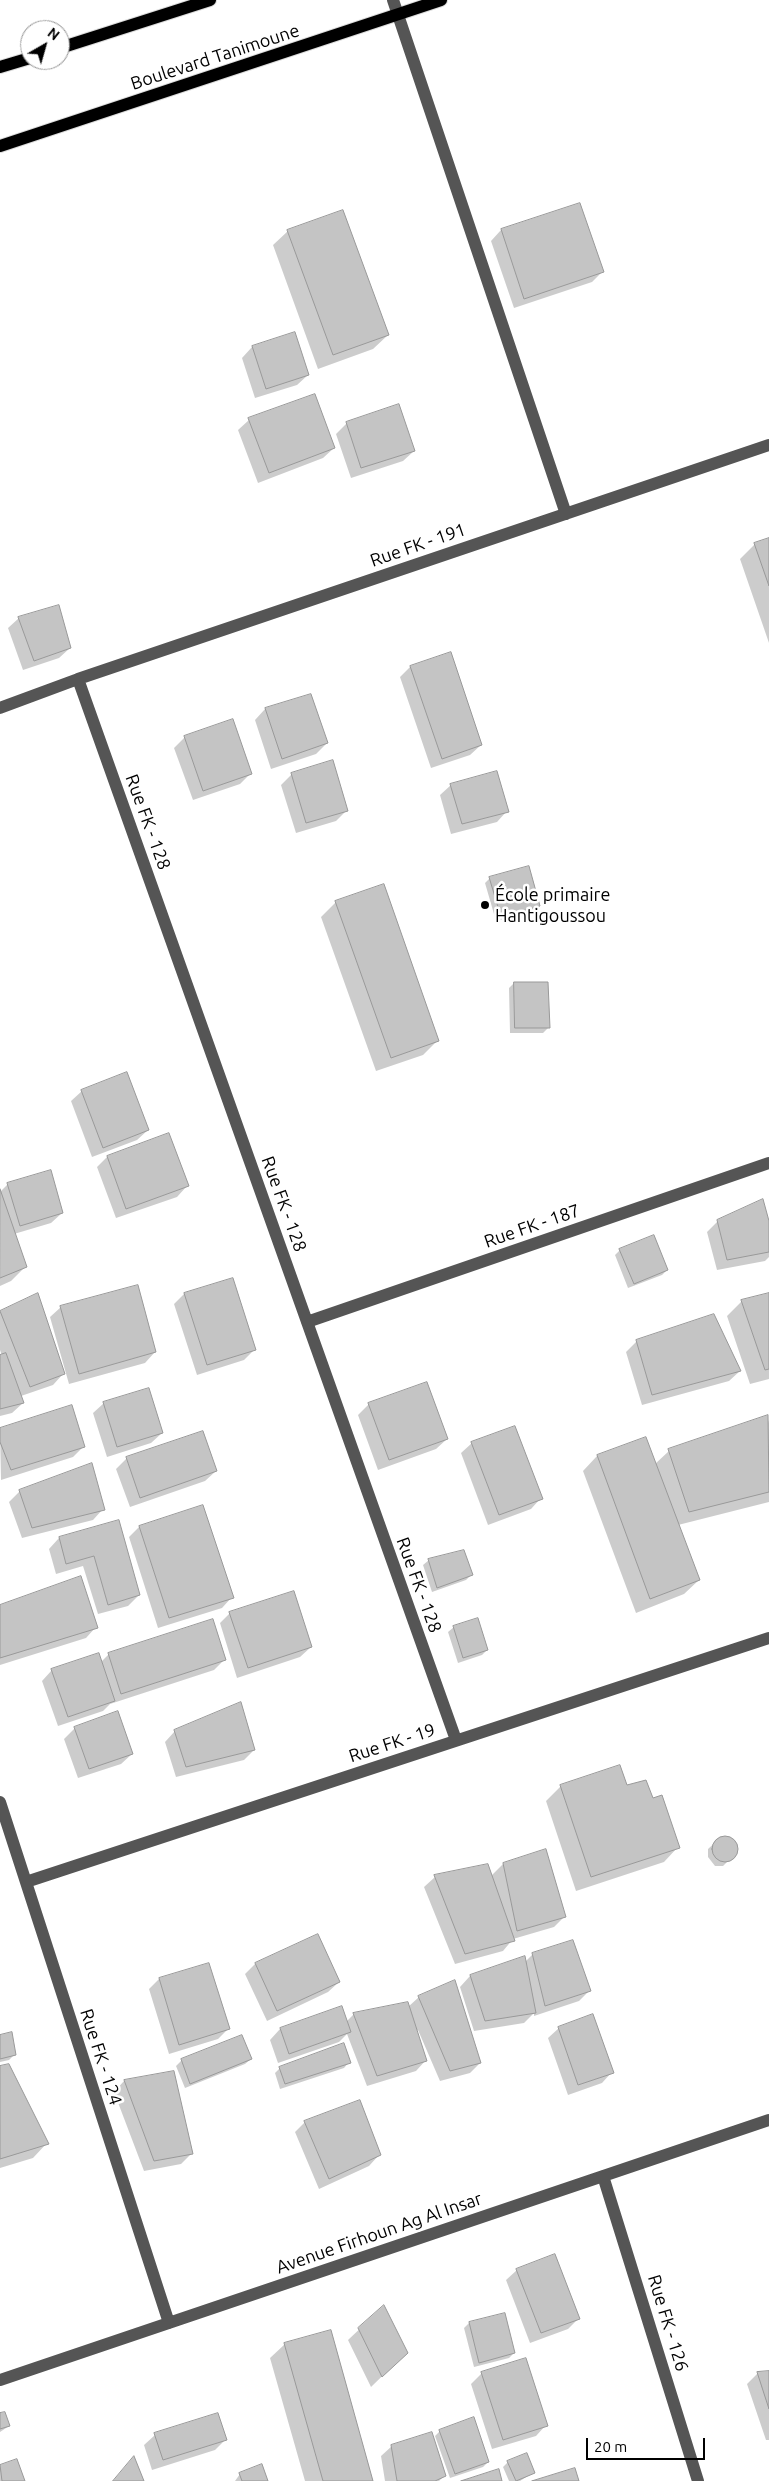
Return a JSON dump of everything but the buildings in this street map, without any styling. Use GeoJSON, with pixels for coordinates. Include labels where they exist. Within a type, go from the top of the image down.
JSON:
{"type":"FeatureCollection","features":[{"type":"Feature","properties":{"kind":"main road"},"geometry":{"type":"LineString","coordinates":[[70,45],[210,0]]}},
{"type":"Feature","properties":{"kind":"main road","name":"Boulevard Tanimoune"},"geometry":{"type":"LineString","coordinates":[[0,146],[441,0]]}},
{"type":"Feature","properties":{"kind":"main road"},"geometry":{"type":"LineString","coordinates":[[0,67],[20,61]]}},
{"type":"Feature","properties":{"kind":"street"},"geometry":{"type":"LineString","coordinates":[[393,0],[566,514]]}},
{"type":"Feature","properties":{"kind":"street","name":"Rue FK - 191"},"geometry":{"type":"LineString","coordinates":[[0,708],[78,679],[769,444]]}},
{"type":"Feature","properties":{"kind":"street","name":"Rue FK - 128"},"geometry":{"type":"LineString","coordinates":[[78,679],[456,1740]]}},
{"type":"Feature","properties":{"kind":"street","name":"Rue FK - 187"},"geometry":{"type":"LineString","coordinates":[[307,1322],[769,1163]]}},
{"type":"Feature","properties":{"kind":"street","name":"Rue FK - 19"},"geometry":{"type":"LineString","coordinates":[[26,1882],[769,1638]]}},
{"type":"Feature","properties":{"kind":"street","name":"Rue FK - 124"},"geometry":{"type":"LineString","coordinates":[[0,1802],[169,2323]]}},
{"type":"Feature","properties":{"kind":"street","name":"Avenue Firhoun Ag Al Insar"},"geometry":{"type":"LineString","coordinates":[[0,2380],[769,2120]]}},
{"type":"Feature","properties":{"kind":"street","name":"Rue FK - 126"},"geometry":{"type":"LineString","coordinates":[[603,2176],[698,2481]]}},
{"type":"Feature","properties":{"kind":"place","name":"École primaire Hantigoussou"},"geometry":{"type":"Point","coordinates":[485,905]}}]}
